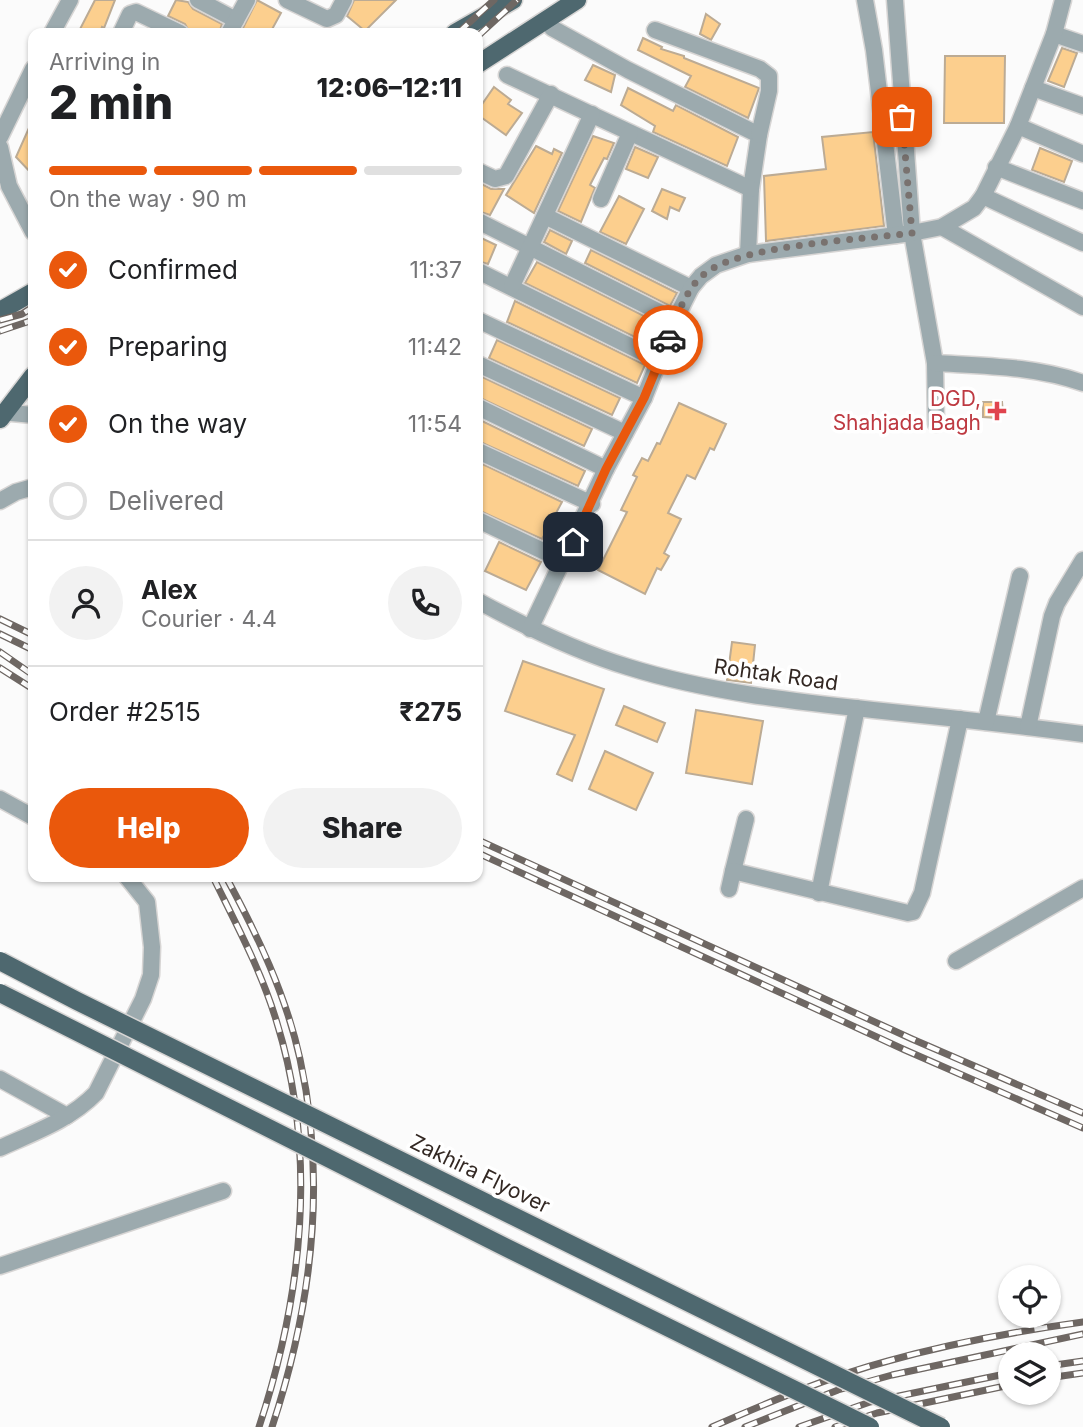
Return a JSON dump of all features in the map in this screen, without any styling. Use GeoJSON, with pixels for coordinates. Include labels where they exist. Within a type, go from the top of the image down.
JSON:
{"type":"FeatureCollection","features":[{"type":"Feature","properties":{"kind":"main road"},"geometry":{"type":"LineString","coordinates":[[464,28],[513,0]]}},
{"type":"Feature","properties":{"kind":"main road"},"geometry":{"type":"LineString","coordinates":[[483,61],[578,0]]}},
{"type":"Feature","properties":{"kind":"main road"},"geometry":{"type":"LineString","coordinates":[[0,311],[28,295]]}},
{"type":"Feature","properties":{"kind":"main road"},"geometry":{"type":"LineString","coordinates":[[2,414],[28,382]]}},
{"type":"Feature","properties":{"kind":"main road","name":"Zakhira Flyover"},"geometry":{"type":"LineString","coordinates":[[0,961],[941,1427]]}},
{"type":"Feature","properties":{"kind":"main road"},"geometry":{"type":"LineString","coordinates":[[0,993],[500,1245],[870,1427]]}},
{"type":"Feature","properties":{"kind":"street"},"geometry":{"type":"LineString","coordinates":[[55,28],[70,0]]}},
{"type":"Feature","properties":{"kind":"street"},"geometry":{"type":"LineString","coordinates":[[198,0],[232,27],[247,0]]}},
{"type":"Feature","properties":{"kind":"street"},"geometry":{"type":"LineString","coordinates":[[287,0],[327,19],[336,15],[344,0]]}},
{"type":"Feature","properties":{"kind":"street"},"geometry":{"type":"LineString","coordinates":[[865,0],[904,234],[935,363],[936,424]]}},
{"type":"Feature","properties":{"kind":"street"},"geometry":{"type":"LineString","coordinates":[[895,0],[904,234]]}},
{"type":"Feature","properties":{"kind":"street"},"geometry":{"type":"LineString","coordinates":[[530,629],[592,504],[606,469],[644,398],[691,288],[701,276],[716,265],[748,254],[942,227],[974,208],[983,196],[1018,125],[1055,34],[1063,0]]}},
{"type":"Feature","properties":{"kind":"street"},"geometry":{"type":"LineString","coordinates":[[123,28],[130,14],[136,12],[169,28]]}},
{"type":"Feature","properties":{"kind":"street"},"geometry":{"type":"LineString","coordinates":[[552,28],[628,70],[759,135]]}},
{"type":"Feature","properties":{"kind":"street"},"geometry":{"type":"LineString","coordinates":[[655,30],[760,69],[769,76],[769,91],[751,189],[748,254]]}},
{"type":"Feature","properties":{"kind":"street"},"geometry":{"type":"LineString","coordinates":[[1055,34],[1083,44]]}},
{"type":"Feature","properties":{"kind":"street"},"geometry":{"type":"LineString","coordinates":[[507,75],[751,189]]}},
{"type":"Feature","properties":{"kind":"street"},"geometry":{"type":"LineString","coordinates":[[28,81],[0,147],[9,186],[28,222]]}},
{"type":"Feature","properties":{"kind":"street"},"geometry":{"type":"LineString","coordinates":[[1033,88],[1083,106]]}},
{"type":"Feature","properties":{"kind":"street"},"geometry":{"type":"LineString","coordinates":[[483,173],[495,178],[506,176],[551,94]]}},
{"type":"Feature","properties":{"kind":"street"},"geometry":{"type":"LineString","coordinates":[[512,286],[592,114]]}},
{"type":"Feature","properties":{"kind":"street"},"geometry":{"type":"LineString","coordinates":[[1018,125],[1083,154]]}},
{"type":"Feature","properties":{"kind":"street"},"geometry":{"type":"LineString","coordinates":[[601,199],[631,133]]}},
{"type":"Feature","properties":{"kind":"street"},"geometry":{"type":"LineString","coordinates":[[996,167],[1083,201]]}},
{"type":"Feature","properties":{"kind":"street"},"geometry":{"type":"LineString","coordinates":[[983,196],[1083,243]]}},
{"type":"Feature","properties":{"kind":"street"},"geometry":{"type":"LineString","coordinates":[[545,216],[691,288]]}},
{"type":"Feature","properties":{"kind":"street"},"geometry":{"type":"LineString","coordinates":[[483,223],[676,320]]}},
{"type":"Feature","properties":{"kind":"street"},"geometry":{"type":"LineString","coordinates":[[942,227],[1083,305]]}},
{"type":"Feature","properties":{"kind":"street"},"geometry":{"type":"LineString","coordinates":[[483,273],[660,361]]}},
{"type":"Feature","properties":{"kind":"street"},"geometry":{"type":"LineString","coordinates":[[483,322],[644,398]]}},
{"type":"Feature","properties":{"kind":"street"},"geometry":{"type":"LineString","coordinates":[[935,363],[1013,368],[1047,373],[1083,383]]}},
{"type":"Feature","properties":{"kind":"street"},"geometry":{"type":"LineString","coordinates":[[483,366],[625,433]]}},
{"type":"Feature","properties":{"kind":"street"},"geometry":{"type":"LineString","coordinates":[[483,409],[606,469]]}},
{"type":"Feature","properties":{"kind":"street"},"geometry":{"type":"LineString","coordinates":[[2,414],[28,415]]}},
{"type":"Feature","properties":{"kind":"street"},"geometry":{"type":"LineString","coordinates":[[483,454],[592,504]]}},
{"type":"Feature","properties":{"kind":"street"},"geometry":{"type":"LineString","coordinates":[[0,501],[28,489]]}},
{"type":"Feature","properties":{"kind":"street"},"geometry":{"type":"LineString","coordinates":[[483,522],[564,561]]}},
{"type":"Feature","properties":{"kind":"street"},"geometry":{"type":"LineString","coordinates":[[1028,727],[1052,616],[1083,560]]}},
{"type":"Feature","properties":{"kind":"street"},"geometry":{"type":"LineString","coordinates":[[986,722],[1020,576]]}},
{"type":"Feature","properties":{"kind":"street","name":"Rohtak Road"},"geometry":{"type":"LineString","coordinates":[[483,604],[530,629],[585,652],[676,680],[765,698],[1083,734]]}},
{"type":"Feature","properties":{"kind":"street"},"geometry":{"type":"LineString","coordinates":[[819,893],[857,708]]}},
{"type":"Feature","properties":{"kind":"street"},"geometry":{"type":"LineString","coordinates":[[733,871],[819,893],[913,912],[922,893],[960,719]]}},
{"type":"Feature","properties":{"kind":"street"},"geometry":{"type":"LineString","coordinates":[[0,799],[28,814]]}},
{"type":"Feature","properties":{"kind":"street"},"geometry":{"type":"LineString","coordinates":[[729,889],[746,819]]}},
{"type":"Feature","properties":{"kind":"street"},"geometry":{"type":"LineString","coordinates":[[0,1149],[67,1116],[85,1104],[96,1093],[133,1020],[151,975],[152,947],[147,902],[131,882]]}},
{"type":"Feature","properties":{"kind":"street"},"geometry":{"type":"LineString","coordinates":[[956,961],[1083,888]]}},
{"type":"Feature","properties":{"kind":"street"},"geometry":{"type":"LineString","coordinates":[[0,1079],[67,1116]]}},
{"type":"Feature","properties":{"kind":"street"},"geometry":{"type":"LineString","coordinates":[[0,1266],[223,1191]]}},
{"type":"Feature","properties":{"kind":"building"},"geometry":{"type":"Polygon","coordinates":[[[95,0],[115,0],[104,28],[81,28],[95,0]]]}},
{"type":"Feature","properties":{"kind":"building"},"geometry":{"type":"Polygon","coordinates":[[[176,0],[188,2],[193,9],[222,24],[221,28],[187,28],[185,24],[168,16],[176,0]]]}},
{"type":"Feature","properties":{"kind":"building"},"geometry":{"type":"Polygon","coordinates":[[[257,0],[281,13],[273,28],[243,28],[257,0]]]}},
{"type":"Feature","properties":{"kind":"building"},"geometry":{"type":"Polygon","coordinates":[[[354,0],[396,0],[368,28],[361,28],[347,16],[354,0]]]}},
{"type":"Feature","properties":{"kind":"building"},"geometry":{"type":"Polygon","coordinates":[[[706,14],[720,24],[711,40],[700,34],[706,14]]]}},
{"type":"Feature","properties":{"kind":"building"},"geometry":{"type":"Polygon","coordinates":[[[643,38],[662,47],[661,49],[759,88],[748,118],[685,87],[691,76],[638,50],[643,38]]]}},
{"type":"Feature","properties":{"kind":"building"},"geometry":{"type":"Polygon","coordinates":[[[1062,48],[1077,53],[1064,87],[1048,81],[1062,48]]]}},
{"type":"Feature","properties":{"kind":"building"},"geometry":{"type":"Polygon","coordinates":[[[945,56],[1005,56],[1004,123],[944,123],[945,56]]]}},
{"type":"Feature","properties":{"kind":"building"},"geometry":{"type":"Polygon","coordinates":[[[593,65],[615,75],[611,92],[585,80],[593,65]]]}},
{"type":"Feature","properties":{"kind":"building"},"geometry":{"type":"Polygon","coordinates":[[[494,87],[511,100],[508,104],[522,113],[506,135],[483,119],[483,103],[494,87]]]}},
{"type":"Feature","properties":{"kind":"building"},"geometry":{"type":"Polygon","coordinates":[[[628,88],[673,111],[676,105],[738,137],[727,166],[653,132],[655,126],[621,105],[628,88]]]}},
{"type":"Feature","properties":{"kind":"building"},"geometry":{"type":"Polygon","coordinates":[[[28,130],[28,170],[16,157],[28,130]]]}},
{"type":"Feature","properties":{"kind":"building"},"geometry":{"type":"Polygon","coordinates":[[[873,132],[884,226],[766,241],[764,176],[826,169],[822,137],[873,132]]]}},
{"type":"Feature","properties":{"kind":"building"},"geometry":{"type":"Polygon","coordinates":[[[593,136],[614,143],[590,185],[595,188],[581,222],[558,211],[593,136]]]}},
{"type":"Feature","properties":{"kind":"building"},"geometry":{"type":"Polygon","coordinates":[[[536,146],[552,154],[554,149],[562,153],[534,213],[506,195],[536,146]]]}},
{"type":"Feature","properties":{"kind":"building"},"geometry":{"type":"Polygon","coordinates":[[[635,147],[658,157],[648,178],[626,169],[635,147]]]}},
{"type":"Feature","properties":{"kind":"building"},"geometry":{"type":"Polygon","coordinates":[[[1040,148],[1072,161],[1064,182],[1032,170],[1040,148]]]}},
{"type":"Feature","properties":{"kind":"building"},"geometry":{"type":"Polygon","coordinates":[[[483,185],[491,189],[504,189],[490,215],[483,213],[483,185]]]}},
{"type":"Feature","properties":{"kind":"building"},"geometry":{"type":"Polygon","coordinates":[[[662,189],[685,198],[679,211],[670,207],[667,219],[652,211],[662,189]]]}},
{"type":"Feature","properties":{"kind":"building"},"geometry":{"type":"Polygon","coordinates":[[[619,196],[644,209],[626,244],[600,232],[619,196]]]}},
{"type":"Feature","properties":{"kind":"building"},"geometry":{"type":"Polygon","coordinates":[[[550,230],[572,241],[566,254],[544,242],[550,230]]]}},
{"type":"Feature","properties":{"kind":"building"},"geometry":{"type":"Polygon","coordinates":[[[483,239],[496,245],[488,264],[483,262],[483,239]]]}},
{"type":"Feature","properties":{"kind":"building"},"geometry":{"type":"Polygon","coordinates":[[[591,250],[677,293],[670,306],[585,263],[591,250]]]}},
{"type":"Feature","properties":{"kind":"building"},"geometry":{"type":"Polygon","coordinates":[[[537,262],[660,324],[651,345],[525,283],[537,262]]]}},
{"type":"Feature","properties":{"kind":"building"},"geometry":{"type":"Polygon","coordinates":[[[515,301],[645,365],[637,383],[507,322],[515,301]]]}},
{"type":"Feature","properties":{"kind":"building"},"geometry":{"type":"Polygon","coordinates":[[[497,340],[620,398],[612,415],[489,358],[497,340]]]}},
{"type":"Feature","properties":{"kind":"building"},"geometry":{"type":"Polygon","coordinates":[[[483,377],[592,429],[584,446],[483,399],[483,377]]]}},
{"type":"Feature","properties":{"kind":"building"},"geometry":{"type":"Polygon","coordinates":[[[983,402],[1002,402],[1003,414],[996,415],[996,418],[983,417],[983,402]]]}},
{"type":"Feature","properties":{"kind":"building"},"geometry":{"type":"Polygon","coordinates":[[[679,403],[726,424],[714,450],[710,448],[695,479],[687,475],[668,513],[681,519],[664,553],[669,556],[661,570],[657,568],[645,594],[598,570],[627,512],[621,510],[637,477],[633,475],[642,458],[648,461],[657,443],[660,444],[679,403]]]}},
{"type":"Feature","properties":{"kind":"building"},"geometry":{"type":"Polygon","coordinates":[[[483,421],[585,471],[578,486],[483,443],[483,421]]]}},
{"type":"Feature","properties":{"kind":"building"},"geometry":{"type":"Polygon","coordinates":[[[483,464],[562,502],[542,539],[483,512],[483,464]]]}},
{"type":"Feature","properties":{"kind":"building"},"geometry":{"type":"Polygon","coordinates":[[[499,542],[541,562],[526,590],[485,571],[499,542]]]}},
{"type":"Feature","properties":{"kind":"building"},"geometry":{"type":"Polygon","coordinates":[[[732,642],[755,645],[751,683],[727,680],[732,642]]]}},
{"type":"Feature","properties":{"kind":"building"},"geometry":{"type":"Polygon","coordinates":[[[523,661],[604,689],[572,781],[557,774],[575,735],[505,711],[523,661]]]}},
{"type":"Feature","properties":{"kind":"building"},"geometry":{"type":"Polygon","coordinates":[[[624,706],[665,723],[657,742],[616,725],[624,706]]]}},
{"type":"Feature","properties":{"kind":"building"},"geometry":{"type":"Polygon","coordinates":[[[696,710],[763,721],[752,784],[686,773],[696,710]]]}},
{"type":"Feature","properties":{"kind":"building"},"geometry":{"type":"Polygon","coordinates":[[[605,751],[653,773],[636,810],[589,789],[605,751]]]}},
{"type":"Feature","properties":{"kind":"railway"},"geometry":{"type":"LineString","coordinates":[[463,28],[494,0]]}},
{"type":"Feature","properties":{"kind":"railway"},"geometry":{"type":"LineString","coordinates":[[483,31],[517,0]]}},
{"type":"Feature","properties":{"kind":"railway"},"geometry":{"type":"LineString","coordinates":[[0,320],[28,310]]}},
{"type":"Feature","properties":{"kind":"railway"},"geometry":{"type":"LineString","coordinates":[[0,331],[28,322]]}},
{"type":"Feature","properties":{"kind":"railway"},"geometry":{"type":"LineString","coordinates":[[0,619],[28,633]]}},
{"type":"Feature","properties":{"kind":"railway"},"geometry":{"type":"LineString","coordinates":[[0,634],[28,648]]}},
{"type":"Feature","properties":{"kind":"railway"},"geometry":{"type":"LineString","coordinates":[[0,652],[28,672]]}},
{"type":"Feature","properties":{"kind":"railway"},"geometry":{"type":"LineString","coordinates":[[0,668],[28,686]]}},
{"type":"Feature","properties":{"kind":"railway"},"geometry":{"type":"LineString","coordinates":[[483,842],[912,1039],[1083,1113]]}},
{"type":"Feature","properties":{"kind":"railway"},"geometry":{"type":"LineString","coordinates":[[483,855],[905,1050],[1083,1128]]}},
{"type":"Feature","properties":{"kind":"railway"},"geometry":{"type":"LineString","coordinates":[[215,882],[248,948],[271,1004],[290,1073],[298,1124],[300,1226],[294,1277],[286,1328],[259,1427]]}},
{"type":"Feature","properties":{"kind":"railway"},"geometry":{"type":"LineString","coordinates":[[229,882],[249,920],[287,1012],[300,1059],[312,1152],[311,1245],[305,1291],[297,1337],[272,1427]]}},
{"type":"Feature","properties":{"kind":"railway"},"geometry":{"type":"LineString","coordinates":[[712,1427],[777,1399],[866,1367],[985,1338],[1083,1322]]}},
{"type":"Feature","properties":{"kind":"railway"},"geometry":{"type":"LineString","coordinates":[[745,1427],[838,1390],[892,1375],[1083,1334]]}},
{"type":"Feature","properties":{"kind":"railway"},"geometry":{"type":"LineString","coordinates":[[1061,1364],[1083,1361]]}},
{"type":"Feature","properties":{"kind":"railway"},"geometry":{"type":"LineString","coordinates":[[1061,1376],[1083,1373]]}},
{"type":"Feature","properties":{"kind":"railway"},"geometry":{"type":"LineString","coordinates":[[799,1427],[870,1402],[998,1375]]}},
{"type":"Feature","properties":{"kind":"railway"},"geometry":{"type":"LineString","coordinates":[[835,1427],[877,1413],[998,1388]]}},
{"type":"Feature","properties":{"kind":"way so far"},"geometry":{"type":"LineString","coordinates":[[668,340],[691,288],[716,265],[748,254],[912,233],[902,117]]}},
{"type":"Feature","properties":{"kind":"place","name":"DGD, Shahjada Bagh"},"geometry":{"type":"Point","coordinates":[997,411]}},
{"type":"Feature","properties":{"kind":"route"},"geometry":{"type":"LineString","coordinates":[[573,542],[606,469],[644,398],[668,340]]}}]}
